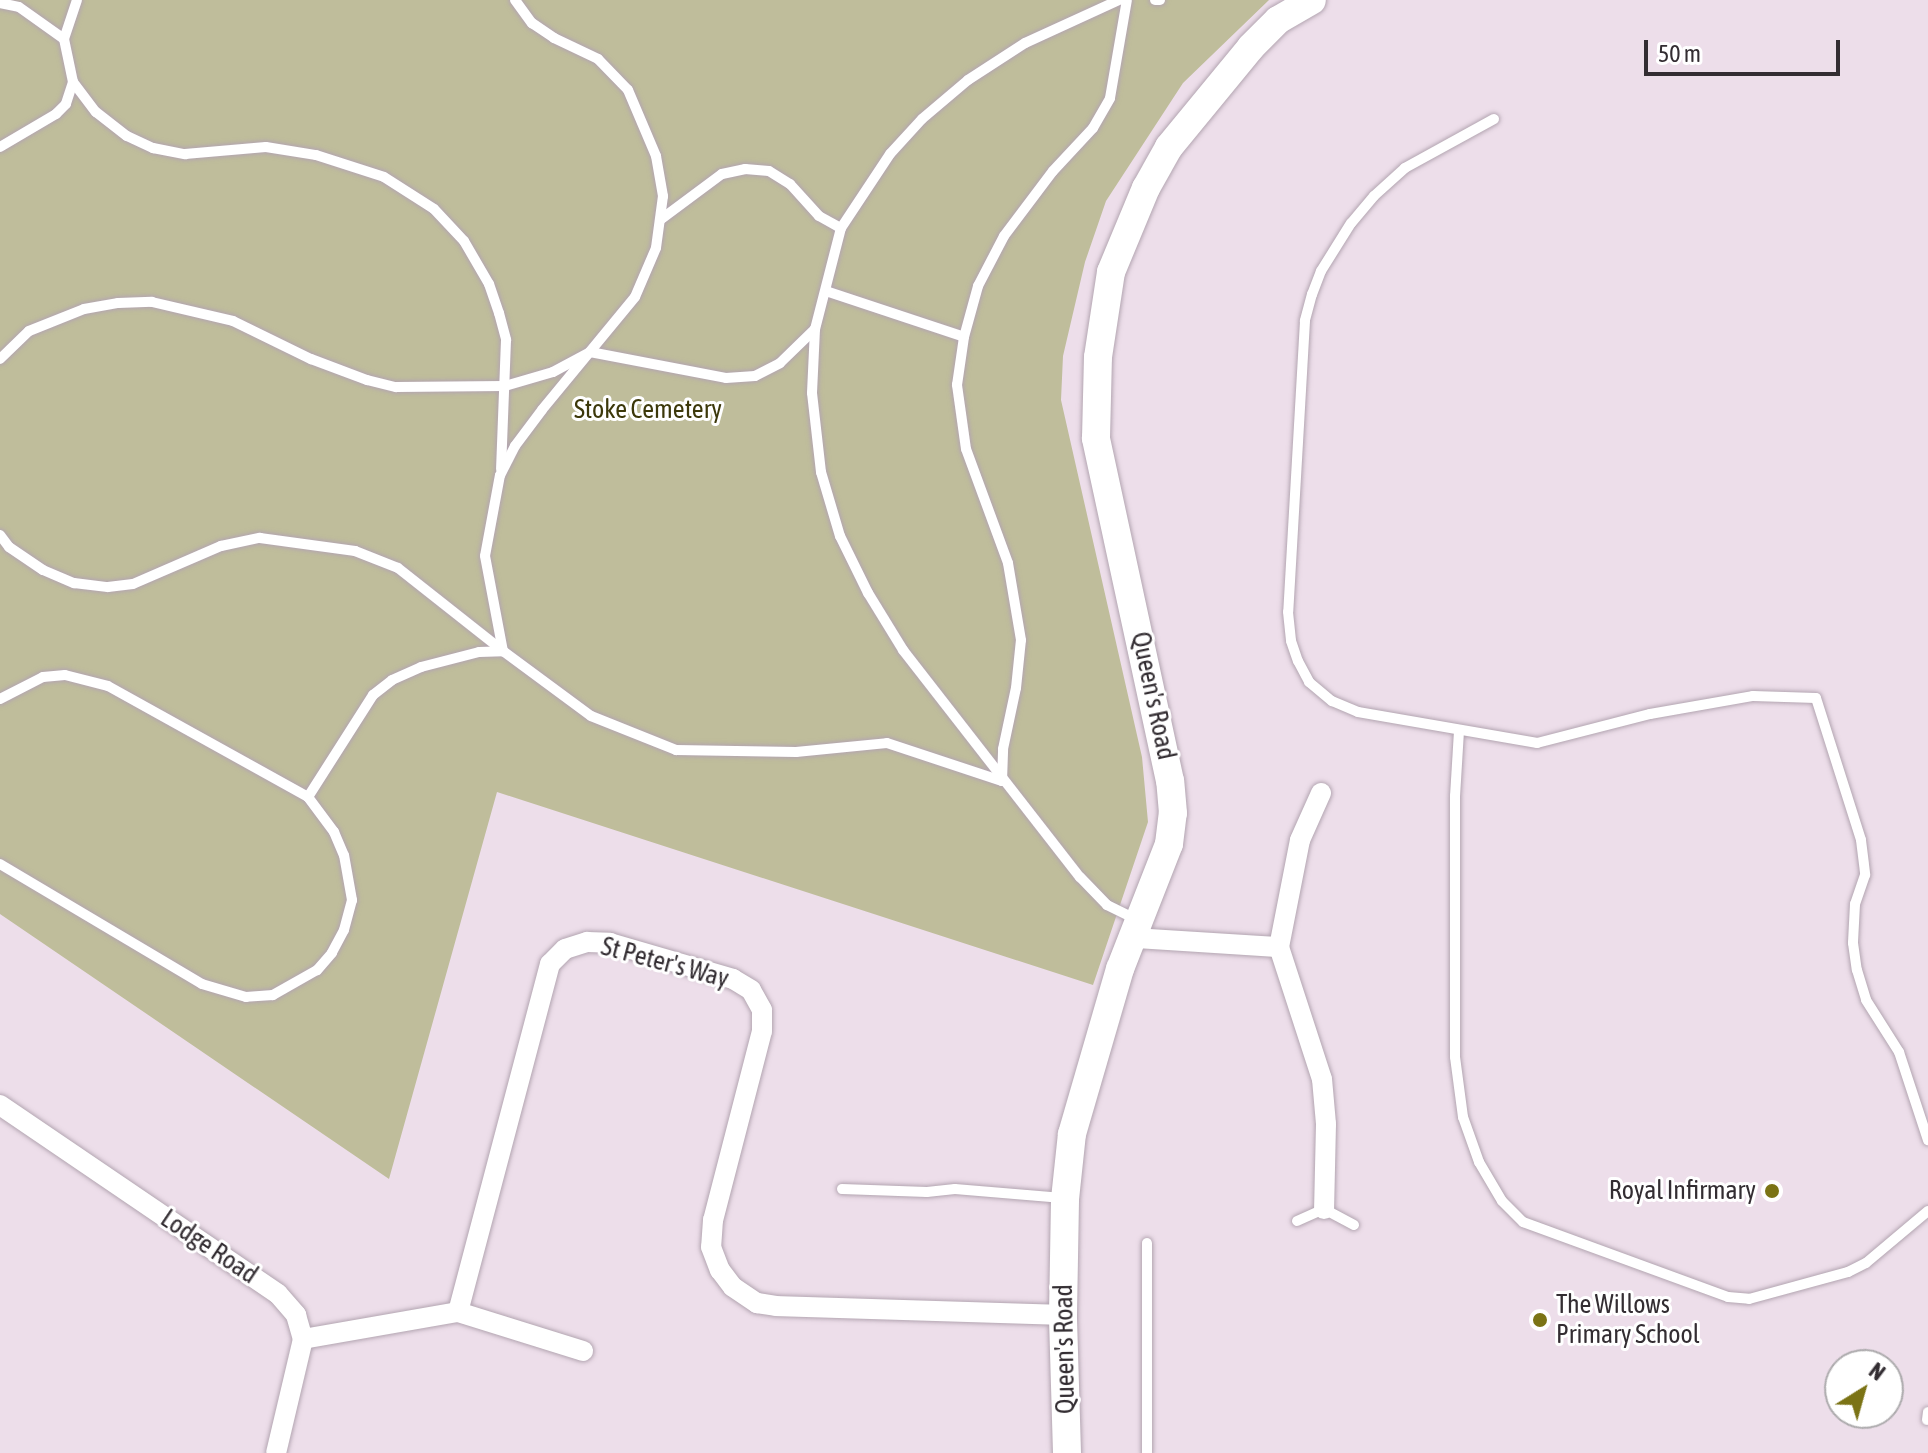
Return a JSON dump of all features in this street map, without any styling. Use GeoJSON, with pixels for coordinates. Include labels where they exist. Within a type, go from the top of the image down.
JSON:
{"type":"FeatureCollection","features":[{"type":"Feature","properties":{"kind":"street","name":"Queen's Road"},"geometry":{"type":"LineString","coordinates":[[1067,1453],[1063,1315],[1065,1199],[1072,1134],[1120,969],[1138,930],[1169,844],[1173,813],[1170,781],[1096,438],[1098,357],[1111,272],[1139,202],[1169,147],[1251,47],[1278,20],[1312,0]]}},
{"type":"Feature","properties":{"kind":"street"},"geometry":{"type":"LineString","coordinates":[[1321,793],[1292,836],[1279,947],[1322,1079],[1326,1124],[1324,1209]]}},
{"type":"Feature","properties":{"kind":"street"},"geometry":{"type":"LineString","coordinates":[[1138,930],[1279,947]]}},
{"type":"Feature","properties":{"kind":"street","name":"St Peter's Way"},"geometry":{"type":"LineString","coordinates":[[458,1312],[550,964],[565,949],[587,942],[610,943],[733,979],[751,990],[762,1010],[762,1031],[713,1220],[711,1247],[720,1270],[733,1287],[757,1303],[776,1306],[1063,1315]]}},
{"type":"Feature","properties":{"kind":"street","name":"Lodge Road"},"geometry":{"type":"LineString","coordinates":[[0,1105],[278,1294],[296,1315],[303,1339]]}},
{"type":"Feature","properties":{"kind":"street"},"geometry":{"type":"LineString","coordinates":[[276,1453],[303,1339],[458,1312],[583,1351]]}},
{"type":"Feature","properties":{"kind":"lane"},"geometry":{"type":"LineString","coordinates":[[77,0],[64,39],[73,82],[96,112],[127,136],[153,148],[185,154],[245,147],[289,149],[348,163],[406,189],[434,209],[464,241],[489,284],[506,340],[500,475],[485,556],[503,651]]}},
{"type":"Feature","properties":{"kind":"lane"},"geometry":{"type":"LineString","coordinates":[[500,475],[515,446],[635,297],[656,248],[663,196],[656,156],[628,90],[598,59],[554,38],[532,23],[515,0]]}},
{"type":"Feature","properties":{"kind":"lane"},"geometry":{"type":"LineString","coordinates":[[1119,0],[1025,43],[968,80],[922,119],[890,154],[841,228],[815,329],[812,393],[821,472],[840,536],[868,593],[903,650],[1002,781],[1107,905],[1138,930]]}},
{"type":"Feature","properties":{"kind":"lane"},"geometry":{"type":"LineString","coordinates":[[1002,781],[1003,749],[1016,688],[1021,640],[1008,563],[966,449],[957,385],[964,337],[978,286],[1004,236],[1053,171],[1093,128],[1110,98],[1127,0]]}},
{"type":"Feature","properties":{"kind":"lane"},"geometry":{"type":"LineString","coordinates":[[0,3],[19,7],[64,39]]}},
{"type":"Feature","properties":{"kind":"lane"},"geometry":{"type":"LineString","coordinates":[[0,147],[56,114],[66,104],[73,82]]}},
{"type":"Feature","properties":{"kind":"lane"},"geometry":{"type":"LineString","coordinates":[[1494,119],[1405,168],[1351,223],[1321,271],[1305,321],[1289,597],[1291,641],[1298,661],[1309,682],[1332,701],[1358,712],[1537,743],[1650,714],[1753,696],[1816,698],[1861,840],[1865,875],[1855,904],[1853,943],[1857,970],[1866,1000],[1882,1031],[1899,1052],[1928,1140]]}},
{"type":"Feature","properties":{"kind":"lane"},"geometry":{"type":"LineString","coordinates":[[660,220],[722,174],[745,169],[769,171],[790,184],[819,216],[841,228]]}},
{"type":"Feature","properties":{"kind":"lane"},"geometry":{"type":"LineString","coordinates":[[826,291],[964,337]]}},
{"type":"Feature","properties":{"kind":"lane"},"geometry":{"type":"LineString","coordinates":[[0,359],[29,331],[57,317],[118,303],[152,302],[233,321],[367,380],[396,387],[505,386],[553,372],[590,352],[726,378],[755,376],[780,363],[815,329]]}},
{"type":"Feature","properties":{"kind":"lane"},"geometry":{"type":"LineString","coordinates":[[0,535],[9,547],[43,570],[74,583],[108,587],[133,584],[221,546],[260,538],[355,551],[398,568],[591,716],[676,750],[796,752],[887,743],[1002,781]]}},
{"type":"Feature","properties":{"kind":"lane"},"geometry":{"type":"LineString","coordinates":[[308,797],[373,695],[392,680],[421,667],[479,652],[503,651]]}},
{"type":"Feature","properties":{"kind":"lane"},"geometry":{"type":"LineString","coordinates":[[0,699],[43,677],[65,675],[97,682],[308,797],[334,832],[344,855],[352,900],[344,930],[332,953],[317,970],[273,995],[246,997],[202,984],[0,864]]}},
{"type":"Feature","properties":{"kind":"lane"},"geometry":{"type":"LineString","coordinates":[[1459,731],[1455,796],[1455,1057],[1463,1117],[1479,1162],[1502,1201],[1523,1222],[1728,1297],[1749,1299],[1848,1272],[1866,1263],[1928,1211]]}},
{"type":"Feature","properties":{"kind":"lane"},"geometry":{"type":"LineString","coordinates":[[842,1189],[927,1192],[955,1189],[1065,1199]]}},
{"type":"Feature","properties":{"kind":"lane"},"geometry":{"type":"LineString","coordinates":[[1297,1221],[1324,1209],[1354,1225]]}},
{"type":"Feature","properties":{"kind":"lane"},"geometry":{"type":"LineString","coordinates":[[1147,1243],[1147,1453]]}},
{"type":"Feature","properties":{"kind":"green space","name":"Stoke Cemetery"},"geometry":{"type":"Polygon","coordinates":[[[0,0],[1269,0],[1183,83],[1106,201],[1085,262],[1063,356],[1061,400],[1142,757],[1148,822],[1093,985],[497,792],[389,1179],[0,914],[0,0]]]}},
{"type":"Feature","properties":{"kind":"place","name":"Royal Infirmary"},"geometry":{"type":"Point","coordinates":[1772,1191]}},
{"type":"Feature","properties":{"kind":"place","name":"The Willows Primary School"},"geometry":{"type":"Point","coordinates":[1540,1320]}}]}
